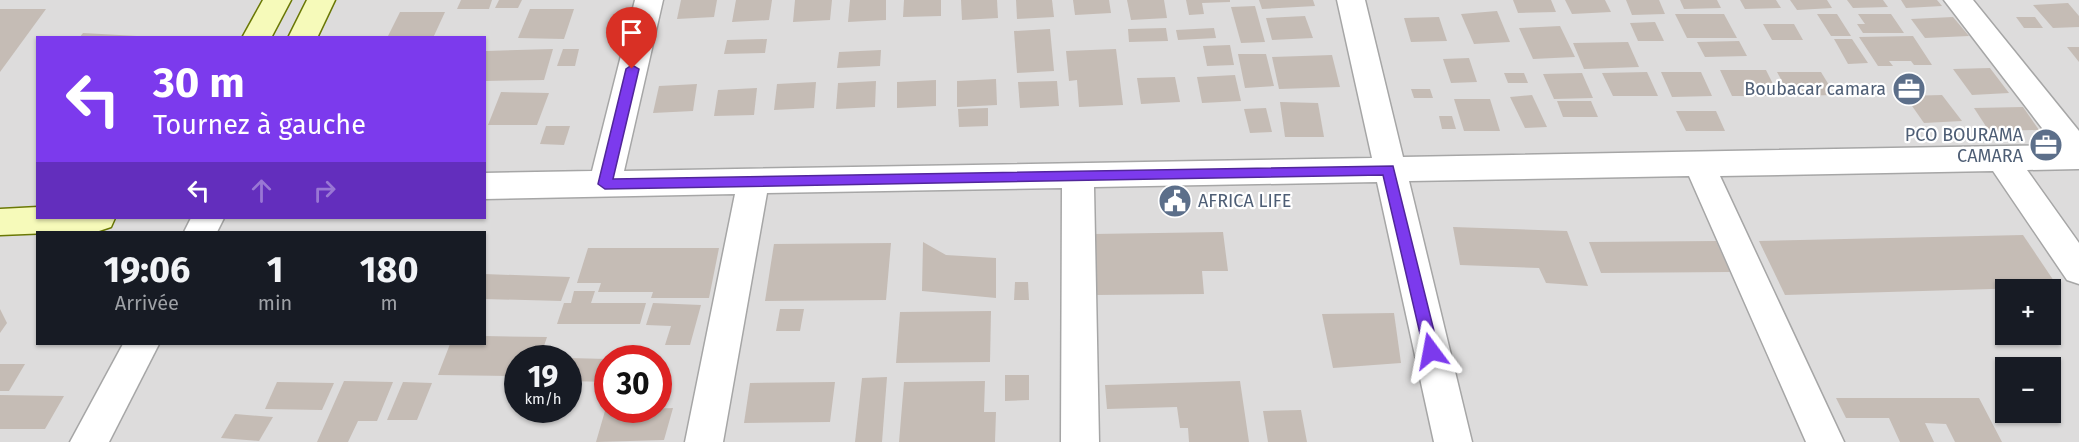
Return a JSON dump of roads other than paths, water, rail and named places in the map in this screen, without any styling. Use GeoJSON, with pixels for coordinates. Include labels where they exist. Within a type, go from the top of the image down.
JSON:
{"type":"FeatureCollection","features":[{"type":"Feature","properties":{"kind":"street"},"geometry":{"type":"LineString","coordinates":[[257,36],[277,0]]}},
{"type":"Feature","properties":{"kind":"street"},"geometry":{"type":"LineString","coordinates":[[303,36],[321,0]]}},
{"type":"Feature","properties":{"kind":"street"},"geometry":{"type":"LineString","coordinates":[[605,184],[649,0]]}},
{"type":"Feature","properties":{"kind":"street"},"geometry":{"type":"LineString","coordinates":[[1351,0],[1453,442]]}},
{"type":"Feature","properties":{"kind":"street"},"geometry":{"type":"LineString","coordinates":[[1958,0],[2079,155]]}},
{"type":"Feature","properties":{"kind":"street"},"geometry":{"type":"LineString","coordinates":[[486,186],[2079,155]]}},
{"type":"Feature","properties":{"kind":"street"},"geometry":{"type":"LineString","coordinates":[[2001,158],[2079,270]]}},
{"type":"Feature","properties":{"kind":"street"},"geometry":{"type":"LineString","coordinates":[[1699,164],[1825,442]]}},
{"type":"Feature","properties":{"kind":"street"},"geometry":{"type":"LineString","coordinates":[[1078,175],[1080,442]]}},
{"type":"Feature","properties":{"kind":"street"},"geometry":{"type":"LineString","coordinates":[[704,442],[753,182]]}},
{"type":"Feature","properties":{"kind":"street"},"geometry":{"type":"LineString","coordinates":[[0,222],[74,219]]}},
{"type":"Feature","properties":{"kind":"street"},"geometry":{"type":"LineString","coordinates":[[89,442],[140,345]]}},
{"type":"Feature","properties":{"kind":"place","name":"Boubacar camara"},"geometry":{"type":"Point","coordinates":[1909,89]}},
{"type":"Feature","properties":{"kind":"place","name":"PCO BOURAMA CAMARA"},"geometry":{"type":"Point","coordinates":[2046,145]}},
{"type":"Feature","properties":{"kind":"place","name":"AFRICA LIFE"},"geometry":{"type":"Point","coordinates":[1175,201]}}]}
